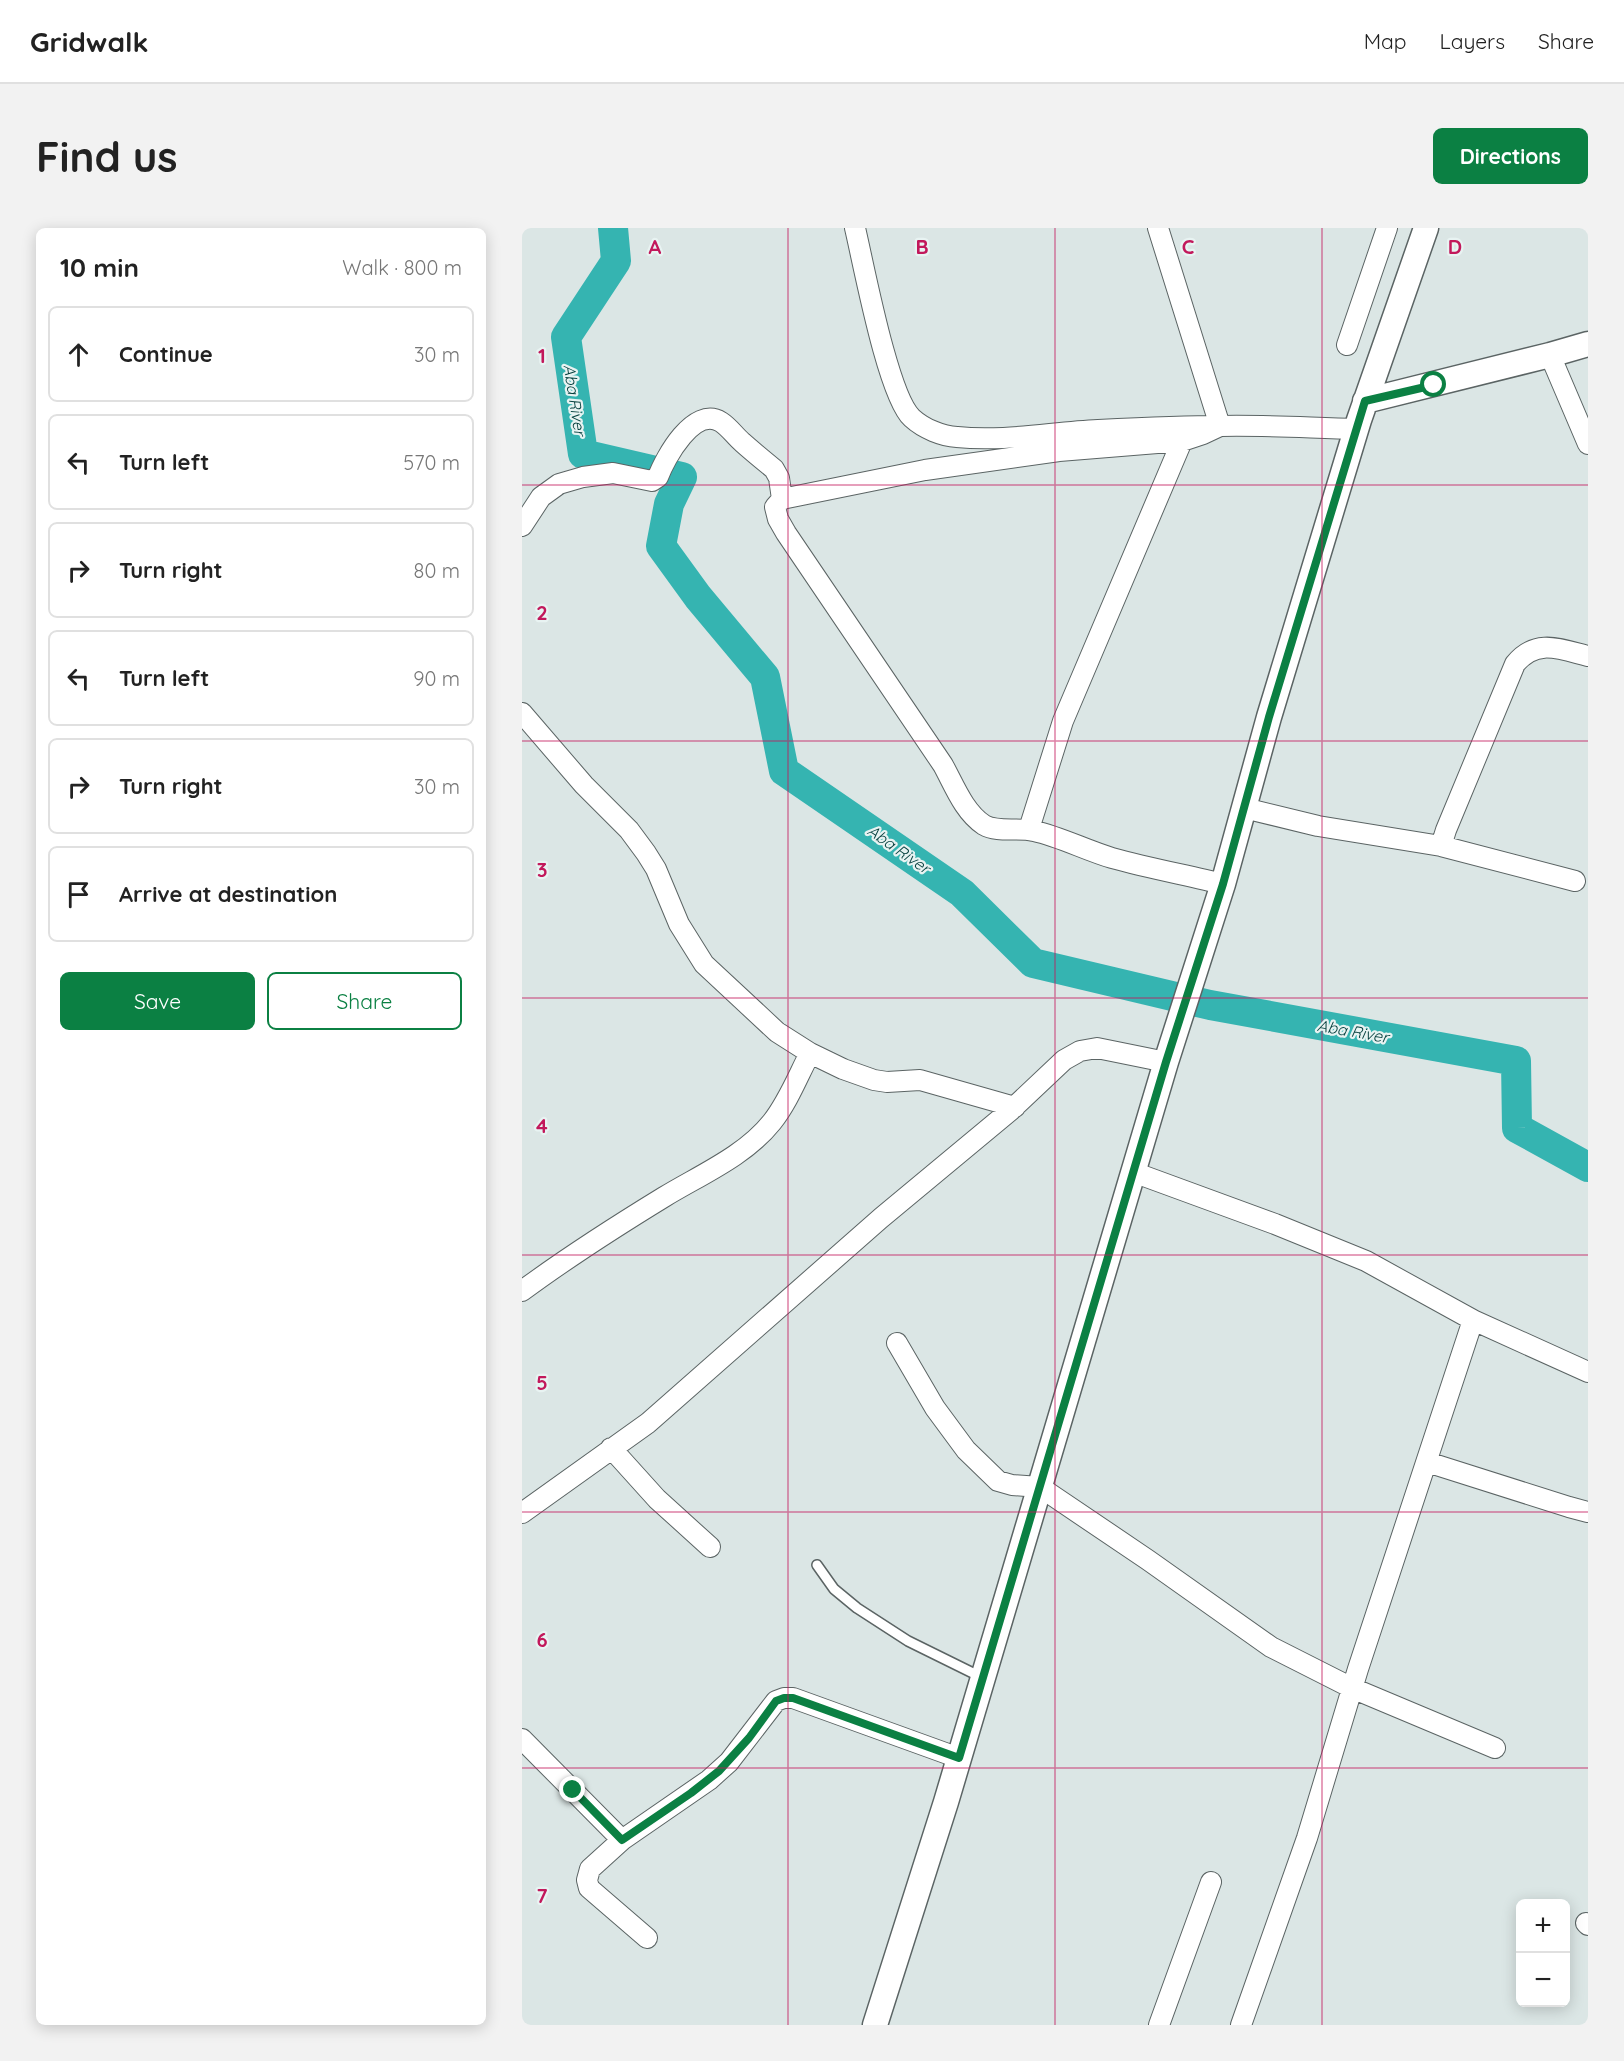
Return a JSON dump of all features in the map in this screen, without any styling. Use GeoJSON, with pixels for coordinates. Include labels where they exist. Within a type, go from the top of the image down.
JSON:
{"type":"FeatureCollection","features":[{"type":"Feature","properties":{"kind":"street"},"geometry":{"type":"LineString","coordinates":[[857,228],[882,342],[901,403],[911,418],[940,434],[989,438],[1095,430],[1220,426],[1357,429]]}},
{"type":"Feature","properties":{"kind":"street"},"geometry":{"type":"LineString","coordinates":[[1158,228],[1220,426]]}},
{"type":"Feature","properties":{"kind":"street"},"geometry":{"type":"LineString","coordinates":[[1347,345],[1387,228]]}},
{"type":"Feature","properties":{"kind":"street"},"geometry":{"type":"LineString","coordinates":[[875,2025],[959,1758],[1166,1062],[1223,884],[1269,717],[1365,401],[1426,228]]}},
{"type":"Feature","properties":{"kind":"street"},"geometry":{"type":"LineString","coordinates":[[1365,401],[1588,344]]}},
{"type":"Feature","properties":{"kind":"street"},"geometry":{"type":"LineString","coordinates":[[1550,355],[1588,444]]}},
{"type":"Feature","properties":{"kind":"street"},"geometry":{"type":"LineString","coordinates":[[522,526],[541,497],[559,484],[583,477],[613,473],[652,481],[658,477],[663,462],[686,431],[698,422],[708,420],[720,421],[774,469],[779,478],[782,499]]}},
{"type":"Feature","properties":{"kind":"street"},"geometry":{"type":"LineString","coordinates":[[1220,426],[1182,441],[1059,451],[936,468],[782,499],[775,507],[777,519],[943,765],[964,803],[977,819],[986,826],[1029,829],[1066,840],[1111,858],[1223,884]]}},
{"type":"Feature","properties":{"kind":"street"},"geometry":{"type":"LineString","coordinates":[[1029,829],[1063,721],[1182,441]]}},
{"type":"Feature","properties":{"kind":"street"},"geometry":{"type":"LineString","coordinates":[[1441,846],[1515,664],[1523,654],[1534,648],[1550,648],[1588,656]]}},
{"type":"Feature","properties":{"kind":"street"},"geometry":{"type":"LineString","coordinates":[[522,713],[584,785],[629,830],[646,853],[656,869],[680,924],[704,964],[767,1024],[810,1053],[843,1069],[874,1080],[887,1082],[920,1080],[1015,1107]]}},
{"type":"Feature","properties":{"kind":"street"},"geometry":{"type":"LineString","coordinates":[[1244,808],[1318,826],[1441,846],[1575,881]]}},
{"type":"Feature","properties":{"kind":"street"},"geometry":{"type":"LineString","coordinates":[[522,1513],[648,1423],[881,1218],[1015,1107],[1064,1060],[1080,1051],[1097,1048],[1166,1062]]}},
{"type":"Feature","properties":{"kind":"street"},"geometry":{"type":"LineString","coordinates":[[522,1291],[574,1253],[753,1142],[772,1122],[784,1104],[810,1053]]}},
{"type":"Feature","properties":{"kind":"street"},"geometry":{"type":"LineString","coordinates":[[1133,1172],[1275,1224],[1366,1261],[1473,1320],[1588,1372]]}},
{"type":"Feature","properties":{"kind":"street"},"geometry":{"type":"LineString","coordinates":[[1241,2025],[1307,1838],[1352,1688],[1473,1320]]}},
{"type":"Feature","properties":{"kind":"street"},"geometry":{"type":"LineString","coordinates":[[897,1343],[935,1408],[966,1450],[998,1481],[1012,1485],[1040,1487],[1271,1647],[1352,1688],[1495,1748]]}},
{"type":"Feature","properties":{"kind":"street"},"geometry":{"type":"LineString","coordinates":[[611,1448],[657,1499],[710,1547]]}},
{"type":"Feature","properties":{"kind":"street"},"geometry":{"type":"LineString","coordinates":[[1427,1462],[1588,1512]]}},
{"type":"Feature","properties":{"kind":"street"},"geometry":{"type":"LineString","coordinates":[[647,1938],[590,1888],[587,1880],[590,1869],[622,1840],[708,1780],[729,1762],[776,1701],[793,1698],[959,1758]]}},
{"type":"Feature","properties":{"kind":"street"},"geometry":{"type":"LineString","coordinates":[[522,1739],[622,1840]]}},
{"type":"Feature","properties":{"kind":"street"},"geometry":{"type":"LineString","coordinates":[[1159,2025],[1211,1882]]}},
{"type":"Feature","properties":{"kind":"lane"},"geometry":{"type":"LineString","coordinates":[[817,1565],[834,1589],[857,1608],[908,1641],[982,1677]]}},
{"type":"Feature","properties":{"kind":"waterway","name":"Aba River"},"geometry":{"type":"LineString","coordinates":[[613,228],[616,261],[566,337],[583,454],[682,477],[669,504],[661,546],[698,597],[765,677],[784,771],[962,893],[1033,963],[1210,1005],[1516,1061],[1517,1128],[1588,1167]]}},
{"type":"Feature","properties":{"kind":"route"},"geometry":{"type":"LineString","coordinates":[[573,1790],[622,1840],[708,1780],[729,1762],[776,1701],[784,1698],[793,1698],[959,1758],[1166,1062],[1223,884],[1269,717],[1365,401],[1434,385]]}}]}
